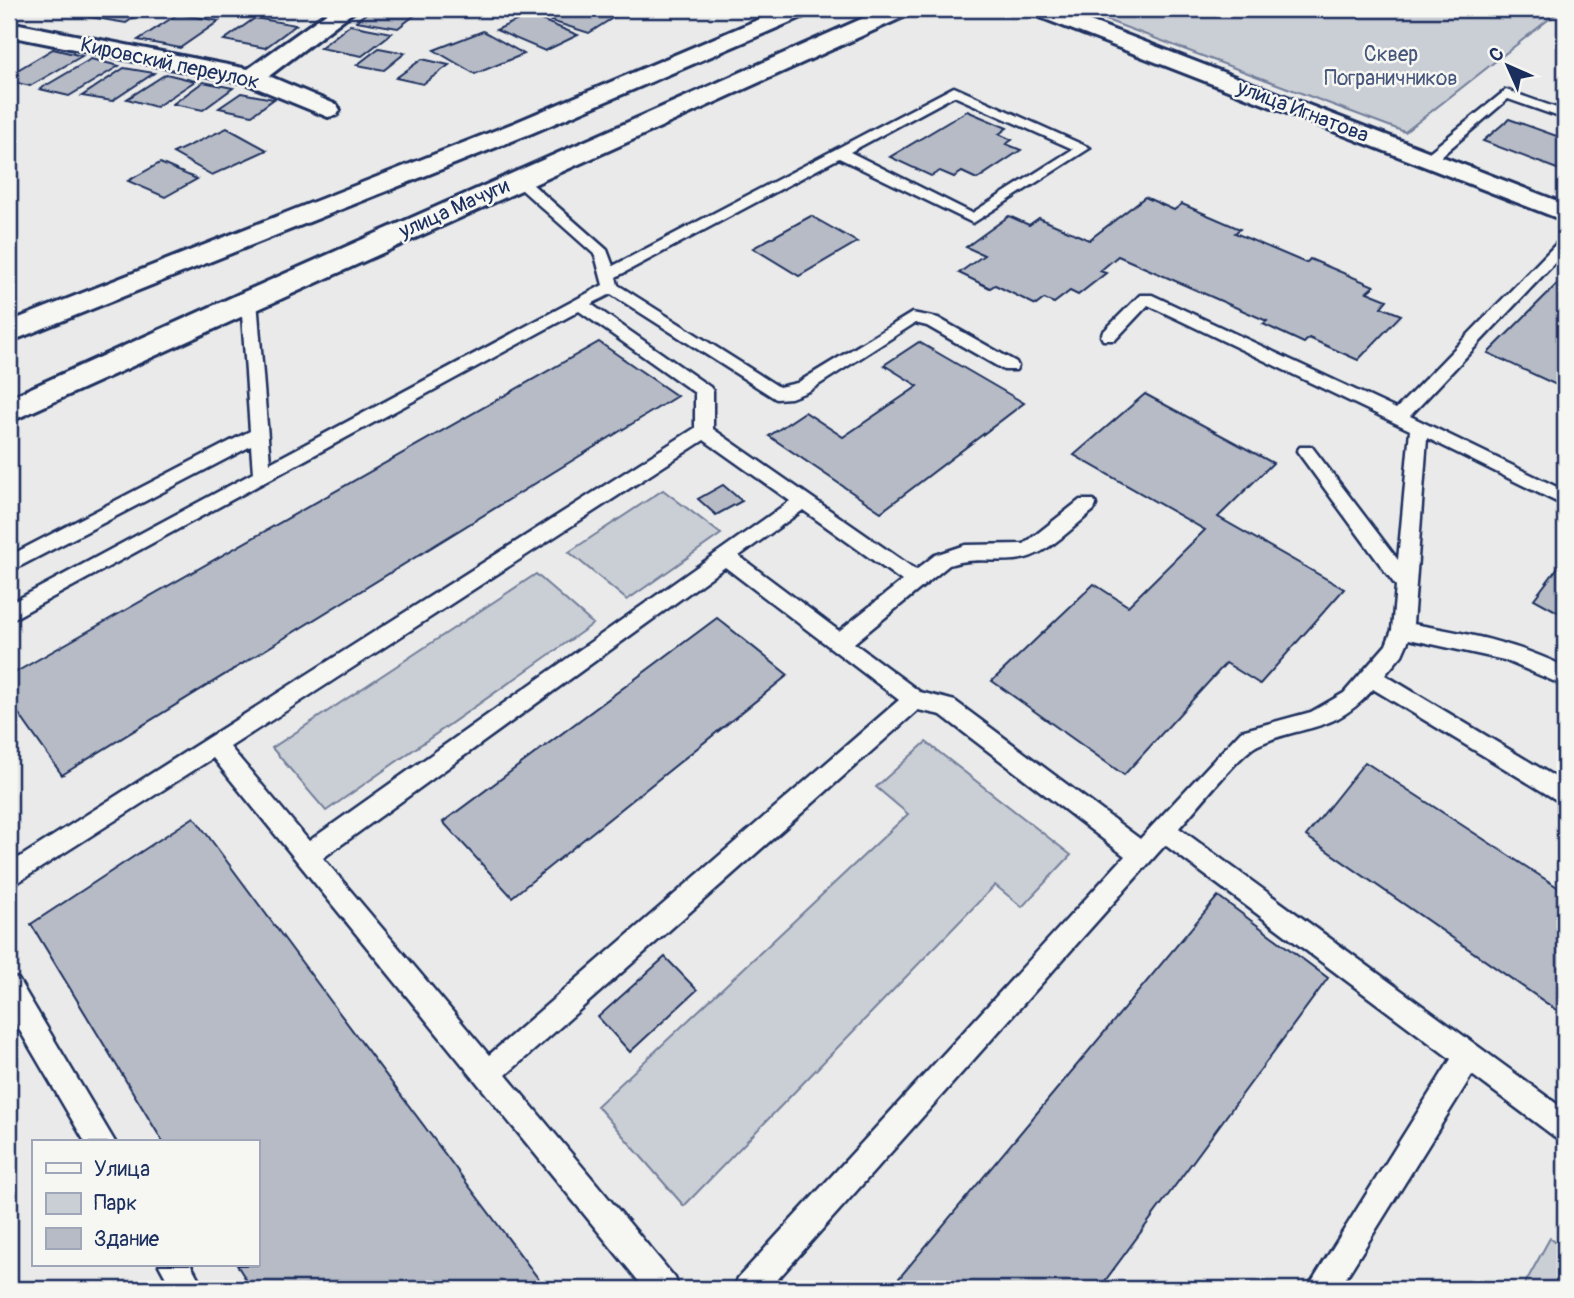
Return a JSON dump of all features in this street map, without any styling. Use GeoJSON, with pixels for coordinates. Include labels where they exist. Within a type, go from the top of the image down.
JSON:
{"type":"FeatureCollection","features":[{"type":"Feature","properties":{"kind":"main road"},"geometry":{"type":"LineString","coordinates":[[252,76],[346,9]]}},
{"type":"Feature","properties":{"kind":"main road","name":"улица Мачуги"},"geometry":{"type":"LineString","coordinates":[[9,333],[523,128],[801,9]]}},
{"type":"Feature","properties":{"kind":"main road","name":"улица Мачуги"},"geometry":{"type":"LineString","coordinates":[[9,411],[249,300],[902,9]]}},
{"type":"Feature","properties":{"kind":"main road","name":"улица Игнатова"},"geometry":{"type":"LineString","coordinates":[[1040,9],[1565,213]]}},
{"type":"Feature","properties":{"kind":"main road","name":"Кировский переулок"},"geometry":{"type":"LineString","coordinates":[[9,29],[252,76],[328,110]]}},
{"type":"Feature","properties":{"kind":"lane"},"geometry":{"type":"LineString","coordinates":[[9,613],[580,304],[610,281],[839,152],[954,91],[1083,148],[973,219],[839,152]]}},
{"type":"Feature","properties":{"kind":"lane"},"geometry":{"type":"LineString","coordinates":[[1428,160],[1506,94],[1565,115]]}},
{"type":"Feature","properties":{"kind":"lane"},"geometry":{"type":"LineString","coordinates":[[518,179],[601,253],[610,281],[776,393],[791,393],[803,387],[912,318],[932,322],[1010,366]]}},
{"type":"Feature","properties":{"kind":"lane"},"geometry":{"type":"LineString","coordinates":[[1399,417],[1565,243]]}},
{"type":"Feature","properties":{"kind":"lane"},"geometry":{"type":"LineString","coordinates":[[1109,336],[1146,298],[1399,417],[1565,499]]}},
{"type":"Feature","properties":{"kind":"lane"},"geometry":{"type":"LineString","coordinates":[[249,300],[262,476]]}},
{"type":"Feature","properties":{"kind":"lane"},"geometry":{"type":"LineString","coordinates":[[580,304],[704,391],[704,431]]}},
{"type":"Feature","properties":{"kind":"lane"},"geometry":{"type":"LineString","coordinates":[[749,1289],[1235,750],[1249,738],[1334,711],[1352,699],[1395,649],[1402,630],[1407,587],[1419,427]]}},
{"type":"Feature","properties":{"kind":"lane"},"geometry":{"type":"LineString","coordinates":[[704,431],[916,580]]}},
{"type":"Feature","properties":{"kind":"lane"},"geometry":{"type":"LineString","coordinates":[[9,877],[704,431]]}},
{"type":"Feature","properties":{"kind":"lane"},"geometry":{"type":"LineString","coordinates":[[9,565],[259,434]]}},
{"type":"Feature","properties":{"kind":"lane"},"geometry":{"type":"LineString","coordinates":[[1306,451],[1407,587]]}},
{"type":"Feature","properties":{"kind":"lane"},"geometry":{"type":"LineString","coordinates":[[306,856],[803,501]]}},
{"type":"Feature","properties":{"kind":"lane"},"geometry":{"type":"LineString","coordinates":[[839,643],[916,580],[953,554],[1017,553],[1030,550],[1087,505]]}},
{"type":"Feature","properties":{"kind":"lane"},"geometry":{"type":"LineString","coordinates":[[725,556],[914,700],[947,707],[1141,854]]}},
{"type":"Feature","properties":{"kind":"lane"},"geometry":{"type":"LineString","coordinates":[[1402,630],[1502,649],[1523,656],[1565,677]]}},
{"type":"Feature","properties":{"kind":"lane"},"geometry":{"type":"LineString","coordinates":[[1371,677],[1565,795]]}},
{"type":"Feature","properties":{"kind":"lane"},"geometry":{"type":"LineString","coordinates":[[487,1074],[914,700]]}},
{"type":"Feature","properties":{"kind":"lane"},"geometry":{"type":"LineString","coordinates":[[215,745],[664,1289]]}},
{"type":"Feature","properties":{"kind":"lane"},"geometry":{"type":"LineString","coordinates":[[1163,830],[1565,1127]]}},
{"type":"Feature","properties":{"kind":"lane"},"geometry":{"type":"LineString","coordinates":[[9,988],[100,1140]]}},
{"type":"Feature","properties":{"kind":"lane"},"geometry":{"type":"LineString","coordinates":[[1322,1289],[1469,1056]]}},
{"type":"Feature","properties":{"kind":"lane"},"geometry":{"type":"LineString","coordinates":[[175,1266],[189,1289]]}},
{"type":"Feature","properties":{"kind":"green space","name":"Сквер Пограничников"},"geometry":{"type":"Polygon","coordinates":[[[1077,9],[1562,9],[1405,132],[1077,9]]]}},
{"type":"Feature","properties":{"kind":"green space"},"geometry":{"type":"Polygon","coordinates":[[[663,490],[721,534],[627,600],[569,552],[663,490]]]}},
{"type":"Feature","properties":{"kind":"green space"},"geometry":{"type":"Polygon","coordinates":[[[536,574],[593,624],[326,811],[272,748],[536,574]]]}},
{"type":"Feature","properties":{"kind":"green space"},"geometry":{"type":"Polygon","coordinates":[[[926,742],[1071,855],[1022,907],[995,885],[684,1206],[597,1106],[908,814],[876,787],[926,742]]]}},
{"type":"Feature","properties":{"kind":"green space"},"geometry":{"type":"Polygon","coordinates":[[[1550,1238],[1565,1250],[1565,1289],[1522,1289],[1550,1238]]]}},
{"type":"Feature","properties":{"kind":"building"},"geometry":{"type":"Polygon","coordinates":[[[102,9],[146,9],[126,23],[90,17],[102,9]]]}},
{"type":"Feature","properties":{"kind":"building"},"geometry":{"type":"Polygon","coordinates":[[[372,9],[423,9],[398,28],[356,21],[372,9]]]}},
{"type":"Feature","properties":{"kind":"building"},"geometry":{"type":"Polygon","coordinates":[[[572,9],[625,10],[589,33],[551,21],[572,9]]]}},
{"type":"Feature","properties":{"kind":"building"},"geometry":{"type":"Polygon","coordinates":[[[178,14],[219,21],[180,48],[138,40],[178,14]]]}},
{"type":"Feature","properties":{"kind":"building"},"geometry":{"type":"Polygon","coordinates":[[[529,15],[578,35],[545,51],[496,30],[529,15]]]}},
{"type":"Feature","properties":{"kind":"building"},"geometry":{"type":"Polygon","coordinates":[[[255,18],[296,25],[265,48],[224,40],[255,18]]]}},
{"type":"Feature","properties":{"kind":"building"},"geometry":{"type":"Polygon","coordinates":[[[350,25],[392,33],[362,56],[320,48],[350,25]]]}},
{"type":"Feature","properties":{"kind":"building"},"geometry":{"type":"Polygon","coordinates":[[[483,31],[524,54],[475,74],[434,50],[483,31]]]}},
{"type":"Feature","properties":{"kind":"building"},"geometry":{"type":"Polygon","coordinates":[[[379,48],[405,53],[384,70],[357,65],[379,48]]]}},
{"type":"Feature","properties":{"kind":"building"},"geometry":{"type":"Polygon","coordinates":[[[53,49],[82,56],[30,86],[9,81],[9,75],[53,49]]]}},
{"type":"Feature","properties":{"kind":"building"},"geometry":{"type":"Polygon","coordinates":[[[91,59],[119,66],[69,96],[40,89],[91,59]]]}},
{"type":"Feature","properties":{"kind":"building"},"geometry":{"type":"Polygon","coordinates":[[[422,59],[449,65],[423,84],[396,78],[422,59]]]}},
{"type":"Feature","properties":{"kind":"building"},"geometry":{"type":"Polygon","coordinates":[[[124,68],[154,73],[112,101],[82,96],[124,68]]]}},
{"type":"Feature","properties":{"kind":"building"},"geometry":{"type":"Polygon","coordinates":[[[166,74],[195,81],[156,107],[127,99],[166,74]]]}},
{"type":"Feature","properties":{"kind":"building"},"geometry":{"type":"Polygon","coordinates":[[[203,82],[233,88],[203,110],[173,104],[203,82]]]}},
{"type":"Feature","properties":{"kind":"building"},"geometry":{"type":"Polygon","coordinates":[[[241,93],[274,99],[252,115],[219,108],[241,93]]]}},
{"type":"Feature","properties":{"kind":"building"},"geometry":{"type":"Polygon","coordinates":[[[967,111],[1007,128],[999,134],[1012,140],[1006,144],[1021,150],[977,179],[962,172],[954,177],[940,171],[931,176],[890,157],[967,111]]]}},
{"type":"Feature","properties":{"kind":"building"},"geometry":{"type":"Polygon","coordinates":[[[1509,119],[1565,139],[1565,172],[1483,141],[1509,119]]]}},
{"type":"Feature","properties":{"kind":"building"},"geometry":{"type":"Polygon","coordinates":[[[227,128],[267,150],[212,175],[173,153],[227,128]]]}},
{"type":"Feature","properties":{"kind":"building"},"geometry":{"type":"Polygon","coordinates":[[[160,163],[197,179],[165,197],[128,181],[160,163]]]}},
{"type":"Feature","properties":{"kind":"building"},"geometry":{"type":"Polygon","coordinates":[[[1145,197],[1174,210],[1182,204],[1240,229],[1235,233],[1306,263],[1310,259],[1374,286],[1367,292],[1387,300],[1381,307],[1401,315],[1358,360],[1309,338],[1304,343],[1263,324],[1267,321],[1118,256],[1100,271],[1106,273],[1078,295],[1070,291],[1054,303],[1044,299],[1036,305],[995,285],[990,288],[959,273],[984,255],[966,247],[1009,216],[1029,225],[1039,218],[1089,240],[1145,197]]]}},
{"type":"Feature","properties":{"kind":"building"},"geometry":{"type":"Polygon","coordinates":[[[811,216],[857,242],[799,276],[753,248],[811,216]]]}},
{"type":"Feature","properties":{"kind":"building"},"geometry":{"type":"Polygon","coordinates":[[[1557,284],[1565,287],[1565,389],[1488,353],[1557,284]]]}},
{"type":"Feature","properties":{"kind":"building"},"geometry":{"type":"Polygon","coordinates":[[[599,342],[677,396],[62,775],[9,700],[9,676],[599,342]]]}},
{"type":"Feature","properties":{"kind":"building"},"geometry":{"type":"Polygon","coordinates":[[[919,342],[1024,403],[881,512],[769,436],[805,412],[843,437],[918,386],[884,365],[919,342]]]}},
{"type":"Feature","properties":{"kind":"building"},"geometry":{"type":"Polygon","coordinates":[[[1145,394],[1273,463],[1218,517],[1344,589],[1260,684],[1226,663],[1124,775],[992,681],[1094,584],[1128,606],[1205,530],[1074,455],[1145,394]]]}},
{"type":"Feature","properties":{"kind":"building"},"geometry":{"type":"Polygon","coordinates":[[[723,485],[742,501],[716,515],[698,499],[723,485]]]}},
{"type":"Feature","properties":{"kind":"building"},"geometry":{"type":"Polygon","coordinates":[[[1565,558],[1565,616],[1534,599],[1565,558]]]}},
{"type":"Feature","properties":{"kind":"building"},"geometry":{"type":"Polygon","coordinates":[[[717,618],[788,675],[512,897],[443,822],[717,618]]]}},
{"type":"Feature","properties":{"kind":"building"},"geometry":{"type":"Polygon","coordinates":[[[1365,762],[1565,892],[1565,1016],[1306,836],[1365,762]]]}},
{"type":"Feature","properties":{"kind":"building"},"geometry":{"type":"Polygon","coordinates":[[[194,817],[546,1289],[252,1289],[238,1266],[259,1266],[259,1140],[162,1140],[31,924],[194,817]]]}},
{"type":"Feature","properties":{"kind":"building"},"geometry":{"type":"Polygon","coordinates":[[[1218,896],[1328,978],[1099,1289],[890,1289],[1218,896]]]}},
{"type":"Feature","properties":{"kind":"building"},"geometry":{"type":"Polygon","coordinates":[[[665,957],[697,990],[630,1052],[598,1017],[665,957]]]}}]}
